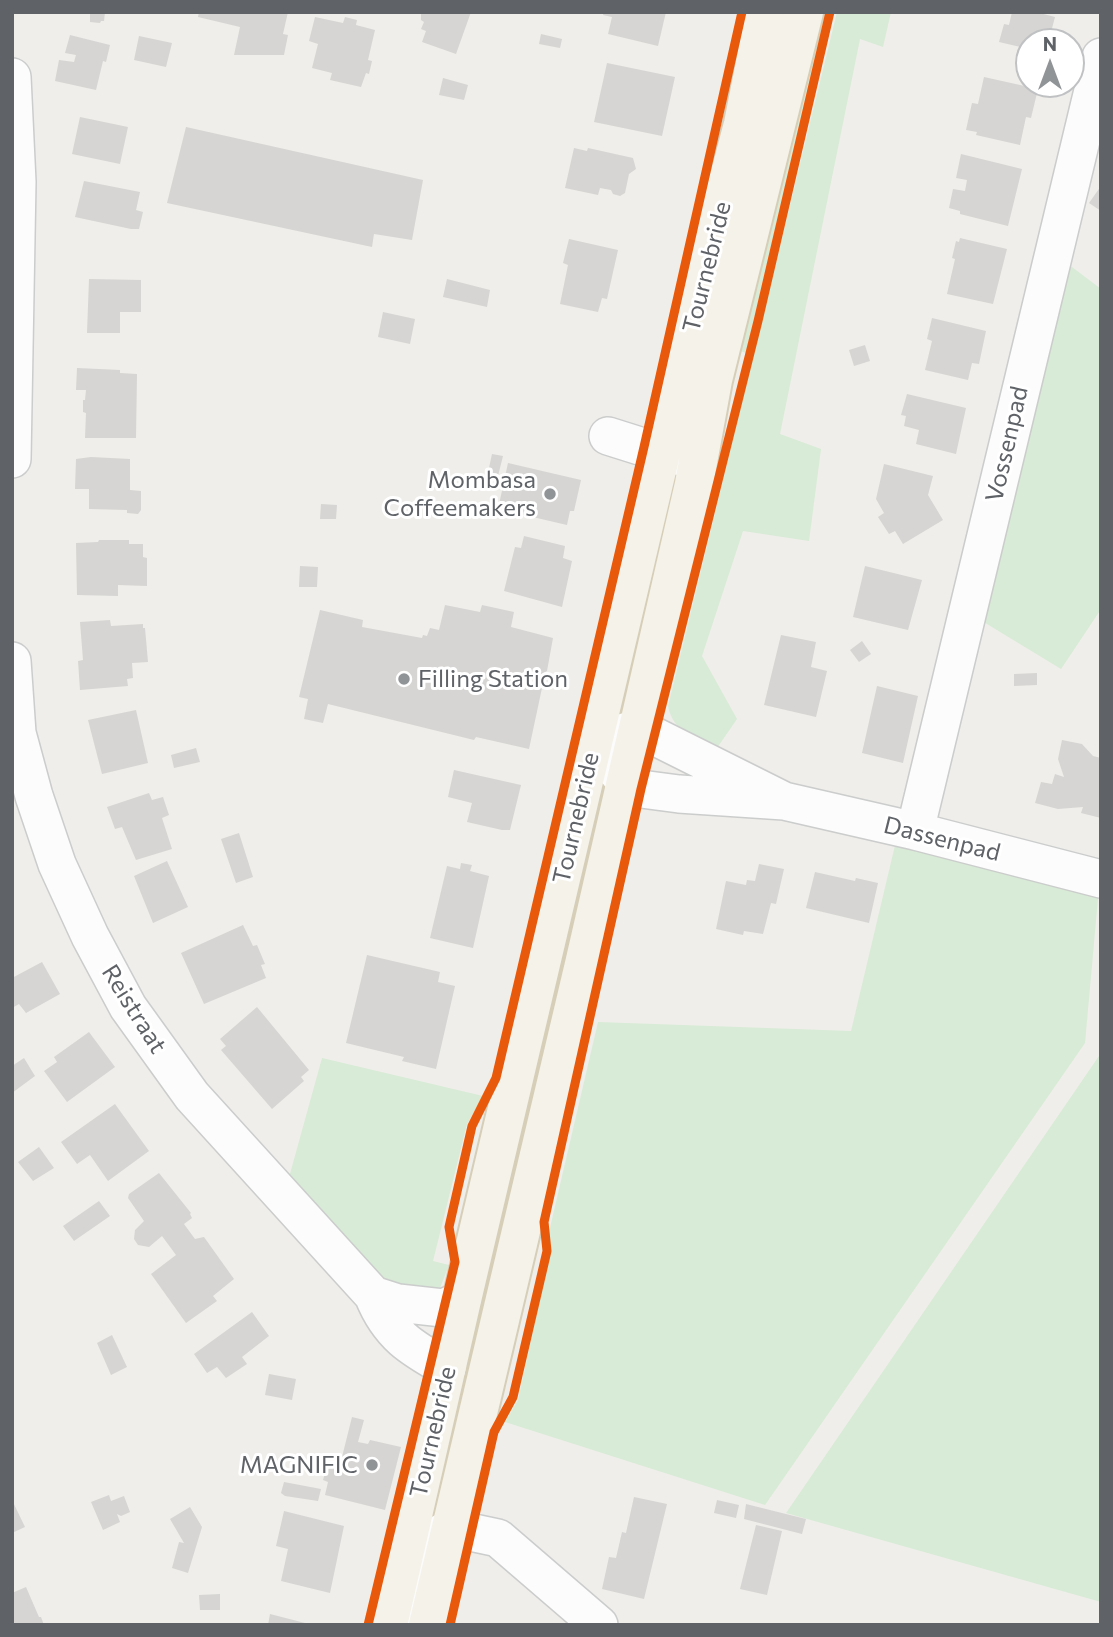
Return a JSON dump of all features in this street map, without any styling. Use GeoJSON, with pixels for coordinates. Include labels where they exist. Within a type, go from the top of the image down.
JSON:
{"type":"FeatureCollection","features":[{"type":"Feature","properties":{"kind":"main road","name":"Tournebride"},"geometry":{"type":"LineString","coordinates":[[428,1625],[638,728],[680,456],[701,283],[743,124],[765,12]]}},
{"type":"Feature","properties":{"kind":"main road","name":"Tournebride"},"geometry":{"type":"LineString","coordinates":[[388,1625],[594,741],[680,456],[713,380],[804,12]]}},
{"type":"Feature","properties":{"kind":"street","name":"Vossenpad"},"geometry":{"type":"LineString","coordinates":[[915,831],[1099,67]]}},
{"type":"Feature","properties":{"kind":"street"},"geometry":{"type":"LineString","coordinates":[[12,77],[17,181],[12,459]]}},
{"type":"Feature","properties":{"kind":"street"},"geometry":{"type":"LineString","coordinates":[[608,436],[680,456]]}},
{"type":"Feature","properties":{"kind":"street","name":"Reistraat"},"geometry":{"type":"LineString","coordinates":[[12,661],[15,734],[34,796],[57,864],[90,936],[128,1007],[192,1096],[373,1295],[383,1319],[395,1333],[422,1354],[447,1368]]}},
{"type":"Feature","properties":{"kind":"street"},"geometry":{"type":"LineString","coordinates":[[625,782],[594,741],[638,728]]}},
{"type":"Feature","properties":{"kind":"street","name":"Dassenpad"},"geometry":{"type":"LineString","coordinates":[[638,728],[784,801]]}},
{"type":"Feature","properties":{"kind":"street","name":"Dassenpad"},"geometry":{"type":"LineString","coordinates":[[625,782],[641,789],[679,794],[784,801],[915,831],[1101,879]]}},
{"type":"Feature","properties":{"kind":"street"},"geometry":{"type":"LineString","coordinates":[[373,1295],[398,1303],[443,1308],[462,1300]]}},
{"type":"Feature","properties":{"kind":"street"},"geometry":{"type":"LineString","coordinates":[[406,1625],[433,1537],[451,1528],[498,1538],[599,1625]]}},
{"type":"Feature","properties":{"kind":"green space"},"geometry":{"type":"Polygon","coordinates":[[[819,12],[826,12],[746,353],[738,350],[819,12]]]}},
{"type":"Feature","properties":{"kind":"green space"},"geometry":{"type":"Polygon","coordinates":[[[837,12],[891,12],[883,47],[860,39],[780,434],[821,449],[809,541],[743,531],[702,656],[737,719],[717,748],[680,728],[668,706],[837,12]]]}},
{"type":"Feature","properties":{"kind":"green space"},"geometry":{"type":"Polygon","coordinates":[[[1068,264],[1101,289],[1101,609],[1061,669],[982,621],[1068,264]]]}},
{"type":"Feature","properties":{"kind":"green space"},"geometry":{"type":"Polygon","coordinates":[[[896,841],[1099,887],[1085,1043],[765,1505],[505,1422],[518,1400],[550,1252],[549,1232],[598,1022],[851,1031],[896,841]]]}},
{"type":"Feature","properties":{"kind":"green space"},"geometry":{"type":"Polygon","coordinates":[[[1101,1053],[1101,1602],[786,1513],[1101,1053]]]}},
{"type":"Feature","properties":{"kind":"green space"},"geometry":{"type":"Polygon","coordinates":[[[322,1058],[483,1096],[467,1124],[433,1261],[449,1265],[438,1293],[396,1290],[288,1181],[322,1058]]]}},
{"type":"Feature","properties":{"kind":"building"},"geometry":{"type":"Polygon","coordinates":[[[90,12],[105,12],[104,21],[90,22],[90,12]]]}},
{"type":"Feature","properties":{"kind":"building"},"geometry":{"type":"Polygon","coordinates":[[[199,12],[288,12],[283,34],[288,35],[284,55],[234,55],[240,27],[198,17],[199,12]]]}},
{"type":"Feature","properties":{"kind":"building"},"geometry":{"type":"Polygon","coordinates":[[[421,12],[471,12],[456,54],[422,42],[426,31],[421,29],[424,22],[421,20],[421,12]]]}},
{"type":"Feature","properties":{"kind":"building"},"geometry":{"type":"Polygon","coordinates":[[[604,12],[666,12],[658,46],[608,34],[612,17],[603,15],[604,12]]]}},
{"type":"Feature","properties":{"kind":"building"},"geometry":{"type":"Polygon","coordinates":[[[1012,12],[1036,12],[1055,17],[1052,28],[1015,28],[1015,46],[999,42],[1004,24],[1009,25],[1012,12]]]}},
{"type":"Feature","properties":{"kind":"building"},"geometry":{"type":"Polygon","coordinates":[[[315,17],[343,23],[345,17],[357,20],[356,25],[375,30],[368,60],[372,61],[369,74],[366,73],[361,87],[330,80],[332,73],[312,68],[318,44],[309,41],[315,17]]]}},
{"type":"Feature","properties":{"kind":"building"},"geometry":{"type":"Polygon","coordinates":[[[541,34],[562,39],[560,48],[539,44],[541,34]]]}},
{"type":"Feature","properties":{"kind":"building"},"geometry":{"type":"Polygon","coordinates":[[[70,35],[110,45],[96,90],[55,81],[59,60],[74,62],[76,55],[65,53],[70,35]]]}},
{"type":"Feature","properties":{"kind":"building"},"geometry":{"type":"Polygon","coordinates":[[[139,36],[172,43],[166,67],[134,60],[139,36]]]}},
{"type":"Feature","properties":{"kind":"building"},"geometry":{"type":"Polygon","coordinates":[[[607,63],[675,77],[662,136],[594,122],[607,63]]]}},
{"type":"Feature","properties":{"kind":"building"},"geometry":{"type":"Polygon","coordinates":[[[984,77],[1015,84],[1015,98],[1036,98],[1031,118],[1026,117],[1020,145],[976,135],[977,132],[966,130],[972,103],[978,104],[984,77]]]}},
{"type":"Feature","properties":{"kind":"building"},"geometry":{"type":"Polygon","coordinates":[[[443,78],[468,85],[464,100],[439,95],[443,78]]]}},
{"type":"Feature","properties":{"kind":"building"},"geometry":{"type":"Polygon","coordinates":[[[80,117],[128,127],[120,164],[72,154],[80,117]]]}},
{"type":"Feature","properties":{"kind":"building"},"geometry":{"type":"Polygon","coordinates":[[[186,127],[423,180],[412,240],[374,234],[372,247],[167,203],[186,127]]]}},
{"type":"Feature","properties":{"kind":"building"},"geometry":{"type":"Polygon","coordinates":[[[574,148],[587,151],[588,148],[633,158],[636,169],[629,174],[625,193],[620,196],[613,194],[611,190],[600,188],[598,195],[565,188],[574,148]]]}},
{"type":"Feature","properties":{"kind":"building"},"geometry":{"type":"Polygon","coordinates":[[[961,154],[1022,169],[1008,226],[960,214],[960,211],[949,208],[953,189],[965,191],[967,180],[956,178],[961,154]]]}},
{"type":"Feature","properties":{"kind":"building"},"geometry":{"type":"Polygon","coordinates":[[[84,181],[140,192],[136,210],[143,212],[139,229],[75,217],[84,181]]]}},
{"type":"Feature","properties":{"kind":"building"},"geometry":{"type":"Polygon","coordinates":[[[1101,186],[1101,211],[1089,203],[1101,186]]]}},
{"type":"Feature","properties":{"kind":"building"},"geometry":{"type":"Polygon","coordinates":[[[960,238],[1007,249],[993,304],[947,294],[955,259],[952,258],[956,241],[959,242],[960,238]]]}},
{"type":"Feature","properties":{"kind":"building"},"geometry":{"type":"Polygon","coordinates":[[[569,239],[618,250],[607,299],[602,298],[598,312],[560,304],[568,265],[563,263],[569,239]]]}},
{"type":"Feature","properties":{"kind":"building"},"geometry":{"type":"Polygon","coordinates":[[[89,279],[141,280],[141,312],[120,312],[120,333],[87,333],[89,279]]]}},
{"type":"Feature","properties":{"kind":"building"},"geometry":{"type":"Polygon","coordinates":[[[447,279],[490,290],[487,307],[443,297],[447,279]]]}},
{"type":"Feature","properties":{"kind":"building"},"geometry":{"type":"Polygon","coordinates":[[[383,312],[415,319],[410,344],[378,337],[383,312]]]}},
{"type":"Feature","properties":{"kind":"building"},"geometry":{"type":"Polygon","coordinates":[[[932,318],[986,331],[979,364],[972,363],[968,380],[925,370],[932,341],[927,339],[932,318]]]}},
{"type":"Feature","properties":{"kind":"building"},"geometry":{"type":"Polygon","coordinates":[[[865,345],[870,361],[854,366],[849,350],[865,345]]]}},
{"type":"Feature","properties":{"kind":"building"},"geometry":{"type":"Polygon","coordinates":[[[77,368],[120,370],[120,373],[137,374],[136,438],[85,438],[86,413],[83,412],[83,400],[86,390],[76,390],[77,368]]]}},
{"type":"Feature","properties":{"kind":"building"},"geometry":{"type":"Polygon","coordinates":[[[907,394],[966,408],[956,454],[916,444],[919,430],[904,426],[906,416],[901,415],[907,394]]]}},
{"type":"Feature","properties":{"kind":"building"},"geometry":{"type":"Polygon","coordinates":[[[492,454],[503,456],[497,480],[487,477],[492,454]]]}},
{"type":"Feature","properties":{"kind":"building"},"geometry":{"type":"Polygon","coordinates":[[[76,459],[130,459],[130,490],[141,491],[141,510],[138,514],[127,513],[127,510],[89,509],[89,489],[75,489],[76,459]]]}},
{"type":"Feature","properties":{"kind":"building"},"geometry":{"type":"Polygon","coordinates":[[[508,463],[581,480],[574,511],[570,511],[567,525],[498,509],[508,463]]]}},
{"type":"Feature","properties":{"kind":"building"},"geometry":{"type":"Polygon","coordinates":[[[884,464],[933,476],[928,495],[943,520],[903,544],[895,531],[889,534],[878,517],[884,513],[876,499],[884,464]]]}},
{"type":"Feature","properties":{"kind":"building"},"geometry":{"type":"Polygon","coordinates":[[[321,504],[337,505],[336,519],[320,519],[321,504]]]}},
{"type":"Feature","properties":{"kind":"building"},"geometry":{"type":"Polygon","coordinates":[[[524,536],[565,546],[563,558],[572,561],[562,607],[504,591],[515,547],[521,548],[524,536]]]}},
{"type":"Feature","properties":{"kind":"building"},"geometry":{"type":"Polygon","coordinates":[[[129,540],[129,544],[143,544],[143,557],[147,558],[147,586],[118,585],[118,596],[77,595],[76,543],[129,540]]]}},
{"type":"Feature","properties":{"kind":"building"},"geometry":{"type":"Polygon","coordinates":[[[300,566],[318,567],[317,587],[299,587],[300,566]]]}},
{"type":"Feature","properties":{"kind":"building"},"geometry":{"type":"Polygon","coordinates":[[[865,566],[922,580],[908,630],[853,617],[865,566]]]}},
{"type":"Feature","properties":{"kind":"building"},"geometry":{"type":"Polygon","coordinates":[[[445,605],[480,612],[482,605],[514,612],[511,627],[553,638],[547,671],[542,674],[526,670],[523,683],[542,688],[529,749],[476,737],[474,740],[328,704],[323,723],[304,719],[308,699],[299,697],[320,610],[363,620],[362,627],[422,638],[423,635],[427,636],[430,628],[439,630],[445,605]]]}},
{"type":"Feature","properties":{"kind":"building"},"geometry":{"type":"Polygon","coordinates":[[[110,620],[111,626],[143,624],[148,662],[132,663],[133,678],[127,679],[128,686],[80,690],[78,661],[83,660],[80,622],[110,620]]]}},
{"type":"Feature","properties":{"kind":"building"},"geometry":{"type":"Polygon","coordinates":[[[781,635],[816,642],[811,667],[827,671],[816,717],[764,705],[781,635]]]}},
{"type":"Feature","properties":{"kind":"building"},"geometry":{"type":"Polygon","coordinates":[[[862,641],[871,654],[859,662],[850,650],[862,641]]]}},
{"type":"Feature","properties":{"kind":"building"},"geometry":{"type":"Polygon","coordinates":[[[1037,673],[1037,685],[1014,686],[1014,674],[1037,673]]]}},
{"type":"Feature","properties":{"kind":"building"},"geometry":{"type":"Polygon","coordinates":[[[877,686],[918,696],[903,763],[862,753],[877,686]]]}},
{"type":"Feature","properties":{"kind":"building"},"geometry":{"type":"Polygon","coordinates":[[[136,710],[148,763],[102,774],[88,720],[136,710]]]}},
{"type":"Feature","properties":{"kind":"building"},"geometry":{"type":"Polygon","coordinates":[[[1062,740],[1082,744],[1093,756],[1101,758],[1101,818],[1081,813],[1083,807],[1058,809],[1035,803],[1041,782],[1052,784],[1055,774],[1064,777],[1058,759],[1062,740]]]}},
{"type":"Feature","properties":{"kind":"building"},"geometry":{"type":"Polygon","coordinates":[[[196,748],[200,762],[174,768],[171,755],[196,748]]]}},
{"type":"Feature","properties":{"kind":"building"},"geometry":{"type":"Polygon","coordinates":[[[454,770],[521,785],[510,830],[467,822],[472,803],[448,797],[454,770]]]}},
{"type":"Feature","properties":{"kind":"building"},"geometry":{"type":"Polygon","coordinates":[[[149,793],[152,800],[163,797],[169,815],[162,818],[172,849],[136,860],[122,827],[115,829],[107,807],[149,793]]]}},
{"type":"Feature","properties":{"kind":"building"},"geometry":{"type":"Polygon","coordinates":[[[239,833],[253,877],[236,883],[221,839],[239,833]]]}},
{"type":"Feature","properties":{"kind":"building"},"geometry":{"type":"Polygon","coordinates":[[[167,861],[188,907],[153,923],[134,876],[167,861]]]}},
{"type":"Feature","properties":{"kind":"building"},"geometry":{"type":"Polygon","coordinates":[[[461,863],[472,865],[470,871],[489,876],[473,948],[430,938],[447,866],[460,869],[461,863]]]}},
{"type":"Feature","properties":{"kind":"building"},"geometry":{"type":"Polygon","coordinates":[[[759,864],[784,869],[776,904],[771,903],[763,934],[744,931],[743,935],[716,929],[726,881],[746,885],[747,880],[755,881],[759,864]]]}},
{"type":"Feature","properties":{"kind":"building"},"geometry":{"type":"Polygon","coordinates":[[[815,872],[878,883],[869,923],[806,908],[815,872]]]}},
{"type":"Feature","properties":{"kind":"building"},"geometry":{"type":"Polygon","coordinates":[[[243,925],[253,946],[257,945],[265,964],[261,965],[266,978],[204,1004],[181,953],[243,925]]]}},
{"type":"Feature","properties":{"kind":"building"},"geometry":{"type":"Polygon","coordinates":[[[367,955],[440,972],[438,982],[455,986],[436,1069],[402,1061],[404,1057],[346,1043],[367,955]]]}},
{"type":"Feature","properties":{"kind":"building"},"geometry":{"type":"Polygon","coordinates":[[[42,962],[60,994],[26,1013],[19,1004],[12,1008],[12,978],[42,962]]]}},
{"type":"Feature","properties":{"kind":"building"},"geometry":{"type":"Polygon","coordinates":[[[257,1007],[309,1070],[301,1077],[304,1081],[272,1109],[221,1050],[226,1046],[220,1039],[257,1007]]]}},
{"type":"Feature","properties":{"kind":"building"},"geometry":{"type":"Polygon","coordinates":[[[89,1032],[115,1067],[67,1102],[44,1071],[57,1062],[54,1057],[89,1032]]]}},
{"type":"Feature","properties":{"kind":"building"},"geometry":{"type":"Polygon","coordinates":[[[24,1058],[35,1076],[12,1093],[12,1066],[24,1058]]]}},
{"type":"Feature","properties":{"kind":"building"},"geometry":{"type":"Polygon","coordinates":[[[115,1104],[149,1151],[108,1181],[90,1155],[77,1164],[61,1142],[115,1104]]]}},
{"type":"Feature","properties":{"kind":"building"},"geometry":{"type":"Polygon","coordinates":[[[39,1147],[54,1168],[33,1181],[18,1162],[39,1147]]]}},
{"type":"Feature","properties":{"kind":"building"},"geometry":{"type":"Polygon","coordinates":[[[159,1173],[191,1213],[192,1218],[184,1224],[195,1239],[204,1237],[234,1279],[213,1296],[217,1301],[186,1323],[151,1274],[176,1255],[162,1236],[149,1247],[138,1245],[134,1239],[135,1230],[144,1221],[128,1198],[129,1194],[159,1173]]]}},
{"type":"Feature","properties":{"kind":"building"},"geometry":{"type":"Polygon","coordinates":[[[99,1201],[110,1216],[74,1241],[63,1226],[99,1201]]]}},
{"type":"Feature","properties":{"kind":"building"},"geometry":{"type":"Polygon","coordinates":[[[252,1312],[269,1336],[242,1357],[247,1364],[226,1378],[217,1367],[207,1373],[194,1354],[252,1312]]]}},
{"type":"Feature","properties":{"kind":"building"},"geometry":{"type":"Polygon","coordinates":[[[112,1335],[127,1367],[111,1375],[97,1343],[112,1335]]]}},
{"type":"Feature","properties":{"kind":"building"},"geometry":{"type":"Polygon","coordinates":[[[269,1374],[296,1379],[292,1400],[265,1395],[269,1374]]]}},
{"type":"Feature","properties":{"kind":"building","name":"MAGNIFIC"},"geometry":{"type":"Polygon","coordinates":[[[352,1417],[364,1420],[358,1442],[368,1444],[370,1440],[401,1447],[385,1510],[325,1495],[328,1482],[323,1480],[328,1463],[347,1467],[349,1459],[342,1457],[352,1417]]]}},
{"type":"Feature","properties":{"kind":"building"},"geometry":{"type":"Polygon","coordinates":[[[284,1482],[321,1489],[318,1501],[285,1496],[281,1493],[284,1482]]]}},
{"type":"Feature","properties":{"kind":"building"},"geometry":{"type":"Polygon","coordinates":[[[109,1495],[111,1501],[124,1496],[130,1512],[121,1516],[117,1514],[120,1522],[103,1530],[91,1502],[109,1495]]]}},
{"type":"Feature","properties":{"kind":"building"},"geometry":{"type":"Polygon","coordinates":[[[634,1497],[667,1504],[644,1599],[602,1589],[609,1557],[616,1558],[622,1532],[626,1533],[634,1497]]]}},
{"type":"Feature","properties":{"kind":"building"},"geometry":{"type":"Polygon","coordinates":[[[12,1500],[25,1527],[12,1533],[12,1500]]]}},
{"type":"Feature","properties":{"kind":"building"},"geometry":{"type":"Polygon","coordinates":[[[717,1500],[739,1505],[736,1518],[714,1513],[717,1500]]]}},
{"type":"Feature","properties":{"kind":"building"},"geometry":{"type":"Polygon","coordinates":[[[746,1504],[806,1519],[802,1534],[744,1519],[746,1504]]]}},
{"type":"Feature","properties":{"kind":"building"},"geometry":{"type":"Polygon","coordinates":[[[190,1507],[202,1527],[188,1573],[172,1568],[179,1542],[184,1543],[170,1519],[190,1507]]]}},
{"type":"Feature","properties":{"kind":"building"},"geometry":{"type":"Polygon","coordinates":[[[284,1511],[344,1526],[330,1593],[281,1581],[288,1549],[276,1546],[284,1511]]]}},
{"type":"Feature","properties":{"kind":"building"},"geometry":{"type":"Polygon","coordinates":[[[756,1525],[782,1531],[767,1595],[740,1589],[756,1525]]]}},
{"type":"Feature","properties":{"kind":"building"},"geometry":{"type":"Polygon","coordinates":[[[26,1587],[44,1625],[12,1625],[12,1593],[26,1587]]]}},
{"type":"Feature","properties":{"kind":"building"},"geometry":{"type":"Polygon","coordinates":[[[220,1594],[220,1610],[200,1610],[199,1595],[220,1594]]]}},
{"type":"Feature","properties":{"kind":"building"},"geometry":{"type":"Polygon","coordinates":[[[270,1614],[305,1623],[305,1625],[268,1625],[270,1614]]]}},
{"type":"Feature","properties":{"kind":"cycle path"},"geometry":{"type":"LineString","coordinates":[[368,1625],[455,1262],[449,1227],[472,1126],[496,1078],[644,447],[742,12]]}},
{"type":"Feature","properties":{"kind":"cycle path"},"geometry":{"type":"LineString","coordinates":[[450,1625],[494,1432],[513,1397],[547,1251],[544,1222],[641,789],[758,321],[830,12]]}},
{"type":"Feature","properties":{"kind":"place","name":"Mombasa Coffeemakers"},"geometry":{"type":"Point","coordinates":[550,494]}},
{"type":"Feature","properties":{"kind":"place","name":"Filling Station"},"geometry":{"type":"Point","coordinates":[404,679]}},
{"type":"Feature","properties":{"kind":"place","name":"MAGNIFIC"},"geometry":{"type":"Point","coordinates":[372,1465]}}]}
